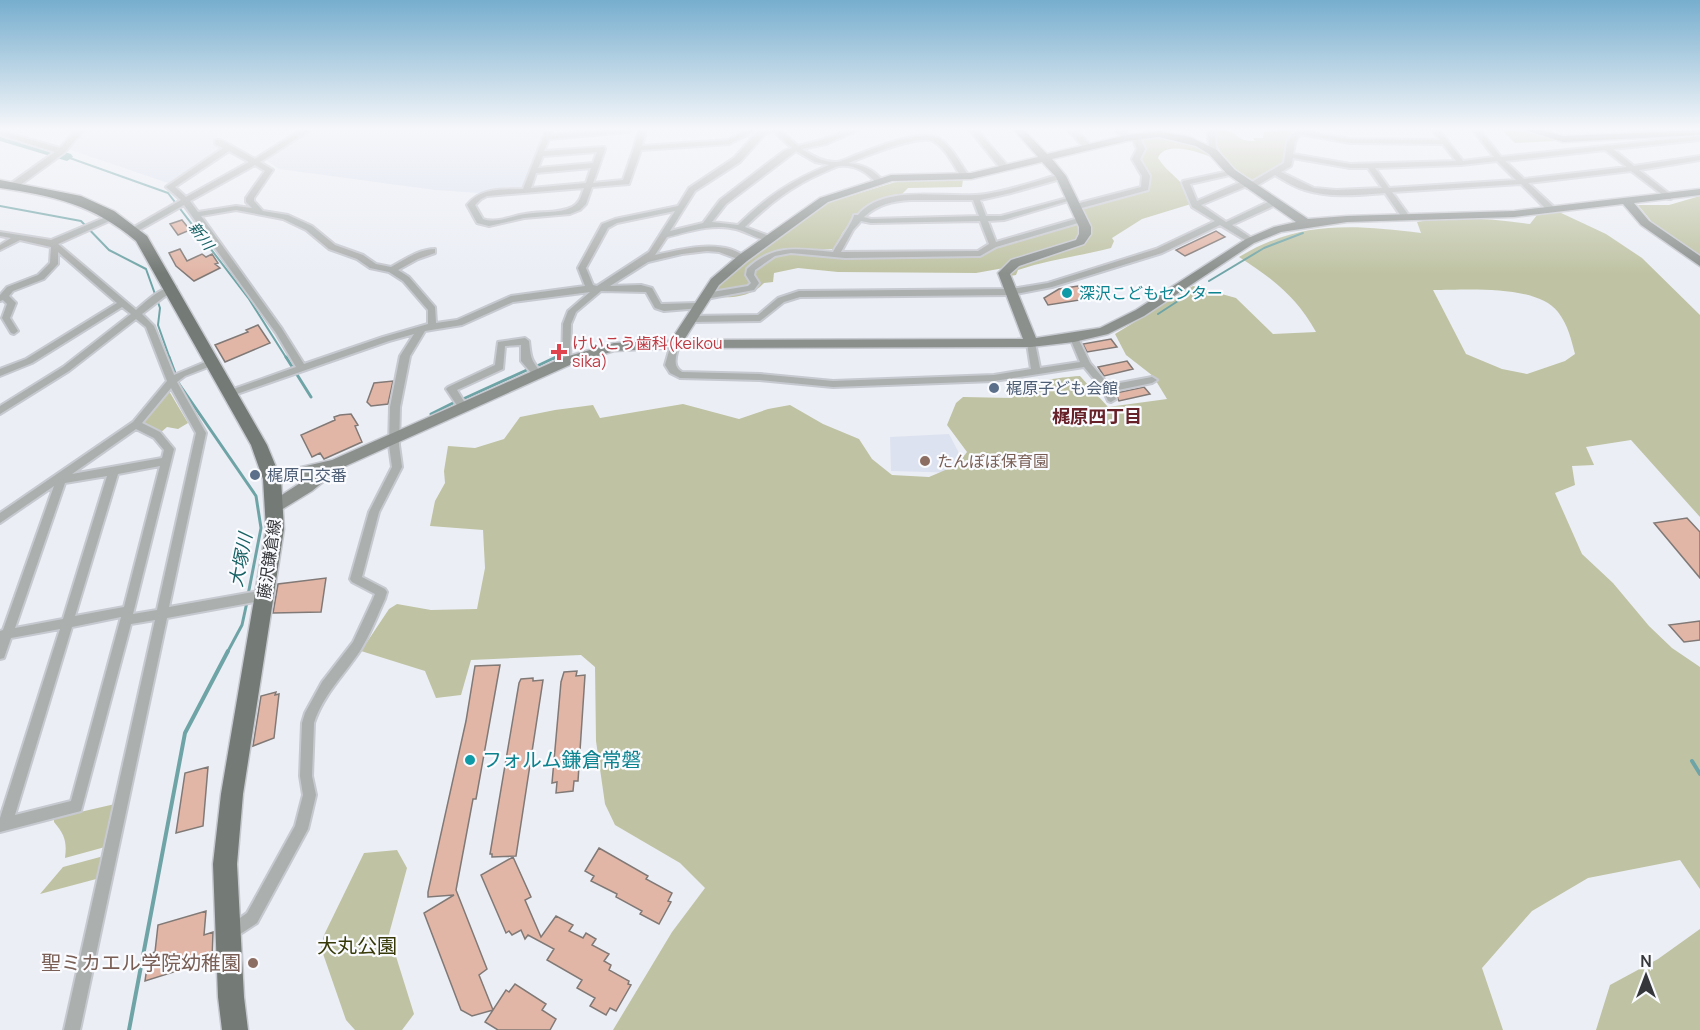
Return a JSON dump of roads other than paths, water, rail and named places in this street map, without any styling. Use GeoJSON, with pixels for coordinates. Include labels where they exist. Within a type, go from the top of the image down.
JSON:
{"type":"FeatureCollection","features":[{"type":"Feature","properties":{"kind":"main road","name":"藤沢鎌倉線"},"geometry":{"type":"LineString","coordinates":[[7,185],[70,196],[96,205],[114,216],[142,239],[231,393],[259,445],[272,478],[276,506],[275,529],[231,794],[225,864],[235,1030]]}},
{"type":"Feature","properties":{"kind":"street"},"geometry":{"type":"LineString","coordinates":[[183,178],[170,187],[185,200],[279,331],[301,368]]}},
{"type":"Feature","properties":{"kind":"street"},"geometry":{"type":"LineString","coordinates":[[132,230],[225,178]]}},
{"type":"Feature","properties":{"kind":"street"},"geometry":{"type":"LineString","coordinates":[[261,213],[250,202],[250,198],[264,178]]}},
{"type":"Feature","properties":{"kind":"street"},"geometry":{"type":"LineString","coordinates":[[526,190],[531,178]]}},
{"type":"Feature","properties":{"kind":"street"},"geometry":{"type":"LineString","coordinates":[[591,178],[589,185],[580,205],[562,213],[532,215],[484,224],[471,205],[478,197],[486,194],[589,185],[620,184],[626,182],[627,178]]}},
{"type":"Feature","properties":{"kind":"street"},"geometry":{"type":"LineString","coordinates":[[567,361],[567,330],[570,317],[577,305],[645,260],[664,235],[692,190],[710,178]]}},
{"type":"Feature","properties":{"kind":"street"},"geometry":{"type":"LineString","coordinates":[[707,223],[723,201],[755,178]]}},
{"type":"Feature","properties":{"kind":"street"},"geometry":{"type":"LineString","coordinates":[[741,226],[761,207],[795,183],[807,178]]}},
{"type":"Feature","properties":{"kind":"street"},"geometry":{"type":"LineString","coordinates":[[896,178],[879,181],[824,200],[742,258],[715,282],[698,306],[675,344],[670,368],[676,374],[684,376],[760,377],[833,384],[994,378],[1086,364]]}},
{"type":"Feature","properties":{"kind":"street"},"geometry":{"type":"LineString","coordinates":[[836,253],[857,217],[873,204],[893,198],[976,198],[1053,178]]}},
{"type":"Feature","properties":{"kind":"street"},"geometry":{"type":"LineString","coordinates":[[1036,372],[1031,343],[1004,273],[1016,263],[1080,242],[1085,234],[1082,219],[1062,178]]}},
{"type":"Feature","properties":{"kind":"street"},"geometry":{"type":"LineString","coordinates":[[857,217],[871,221],[1001,218],[1145,188],[1146,178]]}},
{"type":"Feature","properties":{"kind":"street"},"geometry":{"type":"LineString","coordinates":[[1206,178],[1186,183],[1196,205],[1250,241]]}},
{"type":"Feature","properties":{"kind":"street"},"geometry":{"type":"LineString","coordinates":[[1240,178],[1306,223]]}},
{"type":"Feature","properties":{"kind":"street"},"geometry":{"type":"LineString","coordinates":[[1196,205],[1263,178]]}},
{"type":"Feature","properties":{"kind":"street"},"geometry":{"type":"LineString","coordinates":[[1286,178],[1320,191],[1523,183],[1565,178]]}},
{"type":"Feature","properties":{"kind":"street"},"geometry":{"type":"LineString","coordinates":[[1379,178],[1406,217]]}},
{"type":"Feature","properties":{"kind":"street"},"geometry":{"type":"LineString","coordinates":[[1518,178],[1551,209]]}},
{"type":"Feature","properties":{"kind":"street"},"geometry":{"type":"LineString","coordinates":[[1644,178],[1668,197]]}},
{"type":"Feature","properties":{"kind":"street"},"geometry":{"type":"LineString","coordinates":[[272,478],[335,465],[567,361],[614,347],[675,344],[1031,343],[1074,338],[1104,331],[1140,314],[1250,241],[1278,230],[1306,223],[1514,214],[1700,192]]}},
{"type":"Feature","properties":{"kind":"street"},"geometry":{"type":"LineString","coordinates":[[976,198],[993,245]]}},
{"type":"Feature","properties":{"kind":"street"},"geometry":{"type":"LineString","coordinates":[[1626,201],[1645,223],[1700,262]]}},
{"type":"Feature","properties":{"kind":"street"},"geometry":{"type":"LineString","coordinates":[[691,319],[760,318],[781,300],[799,294],[1011,292],[1049,285],[1159,251],[1275,202]]}},
{"type":"Feature","properties":{"kind":"street"},"geometry":{"type":"LineString","coordinates":[[195,215],[236,208],[285,217],[309,228],[332,247],[360,256],[373,266],[392,270],[406,279],[432,309],[427,327],[405,356],[395,407],[397,467],[374,512],[356,579],[381,592],[379,599],[357,646],[326,686],[311,713],[308,723],[306,776],[310,783],[306,816],[301,829],[252,918],[228,935]]}},
{"type":"Feature","properties":{"kind":"street"},"geometry":{"type":"LineString","coordinates":[[597,290],[589,286],[582,268],[602,229],[615,222],[679,208]]}},
{"type":"Feature","properties":{"kind":"street"},"geometry":{"type":"LineString","coordinates":[[54,244],[114,216]]}},
{"type":"Feature","properties":{"kind":"street"},"geometry":{"type":"LineString","coordinates":[[706,296],[751,288],[755,283],[750,275],[751,269],[767,257],[779,252],[845,255],[980,253],[993,245],[1082,219]]}},
{"type":"Feature","properties":{"kind":"street"},"geometry":{"type":"LineString","coordinates":[[664,235],[707,223],[741,226],[769,239]]}},
{"type":"Feature","properties":{"kind":"street"},"geometry":{"type":"LineString","coordinates":[[0,234],[54,244],[150,326],[172,381],[201,433],[72,1030]]}},
{"type":"Feature","properties":{"kind":"street"},"geometry":{"type":"LineString","coordinates":[[0,248],[18,238]]}},
{"type":"Feature","properties":{"kind":"street"},"geometry":{"type":"LineString","coordinates":[[14,331],[6,318],[12,303],[2,297],[10,289],[46,274],[54,264],[54,244]]}},
{"type":"Feature","properties":{"kind":"street"},"geometry":{"type":"LineString","coordinates":[[645,260],[708,248],[723,249],[742,258]]}},
{"type":"Feature","properties":{"kind":"street"},"geometry":{"type":"LineString","coordinates":[[392,270],[415,257],[432,251]]}},
{"type":"Feature","properties":{"kind":"street"},"geometry":{"type":"LineString","coordinates":[[231,393],[427,327],[459,323],[517,298],[585,289],[641,288],[649,290],[658,306],[664,308],[698,306]]}},
{"type":"Feature","properties":{"kind":"street"},"geometry":{"type":"LineString","coordinates":[[0,411],[66,369],[161,295],[172,289]]}},
{"type":"Feature","properties":{"kind":"street"},"geometry":{"type":"LineString","coordinates":[[0,373],[29,361],[123,303]]}},
{"type":"Feature","properties":{"kind":"street"},"geometry":{"type":"LineString","coordinates":[[1074,338],[1086,364],[1107,389],[1111,399]]}},
{"type":"Feature","properties":{"kind":"street"},"geometry":{"type":"LineString","coordinates":[[463,408],[451,389],[500,367],[501,344],[525,341],[526,361],[537,374]]}},
{"type":"Feature","properties":{"kind":"street"},"geometry":{"type":"LineString","coordinates":[[0,519],[136,424],[172,381],[182,374],[213,362]]}},
{"type":"Feature","properties":{"kind":"street"},"geometry":{"type":"LineString","coordinates":[[1107,389],[1152,380]]}},
{"type":"Feature","properties":{"kind":"street"},"geometry":{"type":"LineString","coordinates":[[3,824],[76,806],[128,615],[169,449],[157,435],[136,424]]}},
{"type":"Feature","properties":{"kind":"street"},"geometry":{"type":"LineString","coordinates":[[61,478],[167,461]]}},
{"type":"Feature","properties":{"kind":"street"},"geometry":{"type":"LineString","coordinates":[[276,506],[307,487],[335,465]]}},
{"type":"Feature","properties":{"kind":"street"},"geometry":{"type":"LineString","coordinates":[[3,824],[68,623],[114,470]]}},
{"type":"Feature","properties":{"kind":"street"},"geometry":{"type":"LineString","coordinates":[[0,654],[3,635],[61,478]]}},
{"type":"Feature","properties":{"kind":"street"},"geometry":{"type":"LineString","coordinates":[[3,635],[68,623],[163,613],[265,595]]}},
{"type":"Feature","properties":{"kind":"waterway","name":"新川"},"geometry":{"type":"LineString","coordinates":[[126,178],[168,193],[249,299],[287,359]]}},
{"type":"Feature","properties":{"kind":"waterway","name":"大塚川"},"geometry":{"type":"LineString","coordinates":[[0,206],[81,221],[109,250],[146,269],[160,308],[158,325],[170,359]]}},
{"type":"Feature","properties":{"kind":"waterway"},"geometry":{"type":"LineString","coordinates":[[1209,281],[1264,248],[1303,233]]}},
{"type":"Feature","properties":{"kind":"waterway"},"geometry":{"type":"LineString","coordinates":[[1158,314],[1201,286]]}},
{"type":"Feature","properties":{"kind":"waterway"},"geometry":{"type":"LineString","coordinates":[[553,359],[561,355]]}},
{"type":"Feature","properties":{"kind":"waterway","name":"大塚川"},"geometry":{"type":"LineString","coordinates":[[169,357],[179,384],[256,496],[261,528],[248,595]]}},
{"type":"Feature","properties":{"kind":"waterway","name":"新川"},"geometry":{"type":"LineString","coordinates":[[286,357],[311,397]]}},
{"type":"Feature","properties":{"kind":"waterway"},"geometry":{"type":"LineString","coordinates":[[537,366],[556,357]]}},
{"type":"Feature","properties":{"kind":"waterway"},"geometry":{"type":"LineString","coordinates":[[463,399],[529,369]]}},
{"type":"Feature","properties":{"kind":"waterway"},"geometry":{"type":"LineString","coordinates":[[431,414],[455,402]]}},
{"type":"Feature","properties":{"kind":"waterway","name":"大塚川"},"geometry":{"type":"LineString","coordinates":[[227,653],[242,625],[247,602]]}},
{"type":"Feature","properties":{"kind":"waterway","name":"大塚川"},"geometry":{"type":"LineString","coordinates":[[129,1030],[185,733],[228,651]]}},
{"type":"Feature","properties":{"kind":"waterway"},"geometry":{"type":"LineString","coordinates":[[1692,761],[1700,774]]}},
{"type":"Feature","properties":{"kind":"place","name":"深沢こどもセンター"},"geometry":{"type":"Point","coordinates":[1067,293]}},
{"type":"Feature","properties":{"kind":"place","name":"けいこう歯科(keikou sika)"},"geometry":{"type":"Point","coordinates":[559,352]}},
{"type":"Feature","properties":{"kind":"place","name":"梶原子ども会館"},"geometry":{"type":"Point","coordinates":[994,388]}},
{"type":"Feature","properties":{"kind":"place","name":"たんぽぽ保育園"},"geometry":{"type":"Point","coordinates":[925,461]}},
{"type":"Feature","properties":{"kind":"place","name":"梶原口交番"},"geometry":{"type":"Point","coordinates":[255,475]}},
{"type":"Feature","properties":{"kind":"place","name":"フォルム鎌倉常磐"},"geometry":{"type":"Point","coordinates":[470,760]}},
{"type":"Feature","properties":{"kind":"place","name":"聖ミカエル学院幼稚園"},"geometry":{"type":"Point","coordinates":[253,963]}},
{"type":"Feature","properties":{"kind":"district","name":"梶原四丁目"},"geometry":{"type":"Point","coordinates":[1097,417]}},
{"type":"Feature","properties":{"kind":"park label","name":"大丸公園"},"geometry":{"type":"Point","coordinates":[357,946]}}]}
